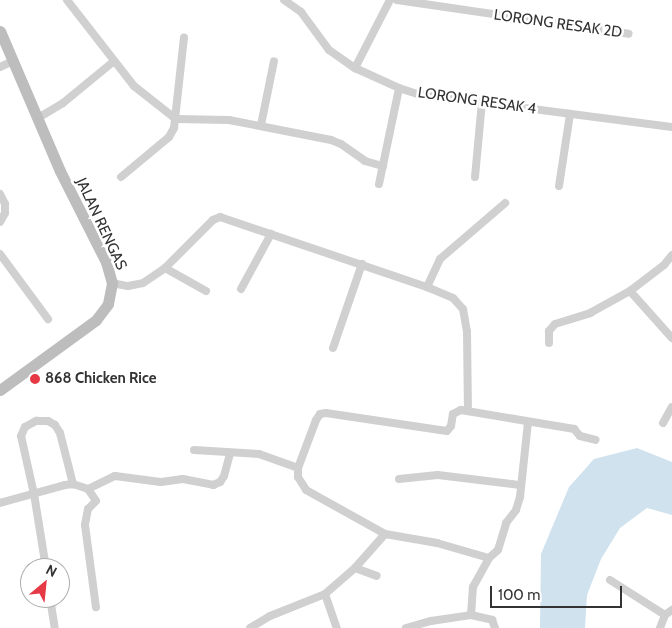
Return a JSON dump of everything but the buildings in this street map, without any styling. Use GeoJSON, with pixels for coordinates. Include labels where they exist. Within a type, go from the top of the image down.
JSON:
{"type":"FeatureCollection","features":[{"type":"Feature","properties":{"kind":"street"},"geometry":{"type":"LineString","coordinates":[[67,0],[113,62],[134,86],[176,119],[229,120],[331,140],[341,144],[365,161],[383,166]]}},
{"type":"Feature","properties":{"kind":"street","name":"LORONG RESAK 4"},"geometry":{"type":"LineString","coordinates":[[284,0],[301,12],[329,50],[355,68],[418,94],[672,127]]}},
{"type":"Feature","properties":{"kind":"street"},"geometry":{"type":"LineString","coordinates":[[355,68],[390,0]]}},
{"type":"Feature","properties":{"kind":"street","name":"LORONG RESAK 2D"},"geometry":{"type":"LineString","coordinates":[[397,0],[629,34]]}},
{"type":"Feature","properties":{"kind":"street","name":"JALAN RENGAS"},"geometry":{"type":"LineString","coordinates":[[0,31],[60,170],[106,262],[112,283],[108,304],[96,320],[0,390]]}},
{"type":"Feature","properties":{"kind":"street"},"geometry":{"type":"LineString","coordinates":[[120,177],[169,137],[174,128],[184,38]]}},
{"type":"Feature","properties":{"kind":"street"},"geometry":{"type":"LineString","coordinates":[[0,67],[13,61]]}},
{"type":"Feature","properties":{"kind":"street"},"geometry":{"type":"LineString","coordinates":[[260,125],[274,61]]}},
{"type":"Feature","properties":{"kind":"street"},"geometry":{"type":"LineString","coordinates":[[38,118],[63,103],[113,62]]}},
{"type":"Feature","properties":{"kind":"street"},"geometry":{"type":"LineString","coordinates":[[379,184],[400,88]]}},
{"type":"Feature","properties":{"kind":"street"},"geometry":{"type":"LineString","coordinates":[[475,177],[482,102]]}},
{"type":"Feature","properties":{"kind":"street"},"geometry":{"type":"LineString","coordinates":[[559,186],[570,114]]}},
{"type":"Feature","properties":{"kind":"street"},"geometry":{"type":"LineString","coordinates":[[0,194],[5,204],[5,213],[0,222]]}},
{"type":"Feature","properties":{"kind":"street"},"geometry":{"type":"LineString","coordinates":[[427,287],[440,259],[505,203]]}},
{"type":"Feature","properties":{"kind":"street"},"geometry":{"type":"LineString","coordinates":[[112,283],[128,286],[143,284],[165,268],[216,218],[271,234],[427,287],[453,298],[463,309],[467,332],[468,411]]}},
{"type":"Feature","properties":{"kind":"street"},"geometry":{"type":"LineString","coordinates":[[241,288],[271,234]]}},
{"type":"Feature","properties":{"kind":"street"},"geometry":{"type":"LineString","coordinates":[[0,254],[48,319]]}},
{"type":"Feature","properties":{"kind":"street"},"geometry":{"type":"LineString","coordinates":[[549,343],[549,331],[555,324],[590,313],[630,291],[664,265],[672,256]]}},
{"type":"Feature","properties":{"kind":"street"},"geometry":{"type":"LineString","coordinates":[[333,348],[362,264]]}},
{"type":"Feature","properties":{"kind":"street"},"geometry":{"type":"LineString","coordinates":[[165,268],[206,291]]}},
{"type":"Feature","properties":{"kind":"street"},"geometry":{"type":"LineString","coordinates":[[630,291],[672,338]]}},
{"type":"Feature","properties":{"kind":"street"},"geometry":{"type":"LineString","coordinates":[[663,423],[672,407]]}},
{"type":"Feature","properties":{"kind":"street"},"geometry":{"type":"LineString","coordinates":[[489,558],[437,543],[385,534],[306,490],[298,477],[298,468],[320,414],[370,419],[447,431],[451,426],[455,412],[468,411],[574,429],[580,436],[596,440]]}},
{"type":"Feature","properties":{"kind":"street"},"geometry":{"type":"LineString","coordinates":[[44,558],[34,494],[21,436],[25,427],[36,421],[48,421],[55,425],[60,433],[73,484]]}},
{"type":"Feature","properties":{"kind":"street"},"geometry":{"type":"LineString","coordinates":[[471,615],[473,587],[489,558],[498,550],[506,523],[516,510],[528,422]]}},
{"type":"Feature","properties":{"kind":"street"},"geometry":{"type":"LineString","coordinates":[[194,450],[230,454],[240,452],[259,454],[298,468]]}},
{"type":"Feature","properties":{"kind":"street"},"geometry":{"type":"LineString","coordinates":[[88,489],[115,476],[127,476],[161,482],[183,479],[213,485],[220,482],[224,476],[230,454]]}},
{"type":"Feature","properties":{"kind":"street"},"geometry":{"type":"LineString","coordinates":[[399,479],[438,474],[520,485]]}},
{"type":"Feature","properties":{"kind":"street"},"geometry":{"type":"LineString","coordinates":[[0,503],[73,484],[88,489],[96,501],[88,509],[85,524],[96,607]]}},
{"type":"Feature","properties":{"kind":"street"},"geometry":{"type":"LineString","coordinates":[[250,628],[270,616],[325,594],[355,568],[385,534]]}},
{"type":"Feature","properties":{"kind":"street"},"geometry":{"type":"LineString","coordinates":[[355,568],[377,576]]}},
{"type":"Feature","properties":{"kind":"street"},"geometry":{"type":"LineString","coordinates":[[610,580],[668,613],[660,628]]}},
{"type":"Feature","properties":{"kind":"street"},"geometry":{"type":"LineString","coordinates":[[325,594],[337,628]]}},
{"type":"Feature","properties":{"kind":"street"},"geometry":{"type":"LineString","coordinates":[[52,608],[55,628]]}},
{"type":"Feature","properties":{"kind":"street"},"geometry":{"type":"LineString","coordinates":[[406,628],[431,621],[471,615],[492,620],[495,628]]}},
{"type":"Feature","properties":{"kind":"water"},"geometry":{"type":"Polygon","coordinates":[[[637,448],[672,462],[672,515],[647,508],[620,528],[601,559],[587,595],[585,628],[540,628],[541,554],[569,487],[594,459],[637,448]]]}},
{"type":"Feature","properties":{"kind":"place","name":"868 Chicken Rice"},"geometry":{"type":"Point","coordinates":[35,379]}}]}
